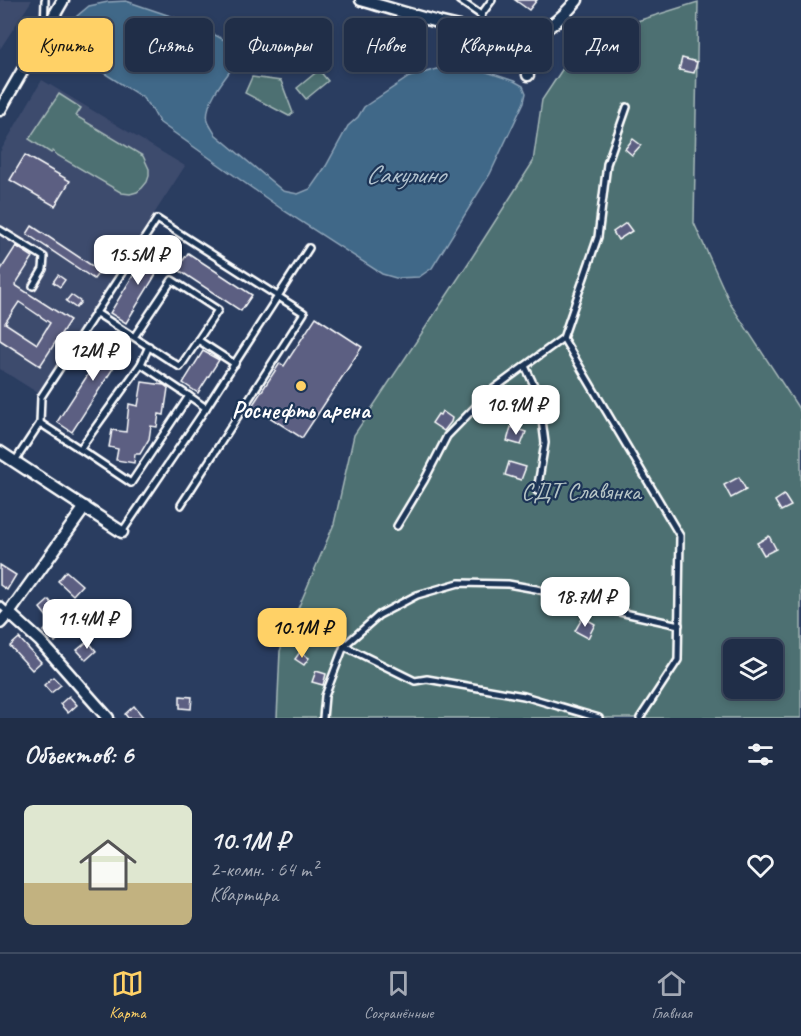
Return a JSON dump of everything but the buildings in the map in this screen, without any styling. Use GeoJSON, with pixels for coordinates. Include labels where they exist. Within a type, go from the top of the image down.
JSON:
{"type":"FeatureCollection","features":[{"type":"Feature","properties":{"kind":"street"},"geometry":{"type":"LineString","coordinates":[[52,18],[63,0]]}},
{"type":"Feature","properties":{"kind":"street"},"geometry":{"type":"LineString","coordinates":[[361,0],[438,22]]}},
{"type":"Feature","properties":{"kind":"street"},"geometry":{"type":"LineString","coordinates":[[552,24],[567,13],[577,0]]}},
{"type":"Feature","properties":{"kind":"street"},"geometry":{"type":"LineString","coordinates":[[0,110],[21,72]]}},
{"type":"Feature","properties":{"kind":"street"},"geometry":{"type":"LineString","coordinates":[[1,454],[122,532]]}},
{"type":"Feature","properties":{"kind":"street"},"geometry":{"type":"LineString","coordinates":[[0,623],[85,507]]}},
{"type":"Feature","properties":{"kind":"street"},"geometry":{"type":"LineString","coordinates":[[9,613],[40,640],[108,718]]}},
{"type":"Feature","properties":{"kind":"lane"},"geometry":{"type":"LineString","coordinates":[[44,18],[45,0]]}},
{"type":"Feature","properties":{"kind":"lane"},"geometry":{"type":"LineString","coordinates":[[459,0],[481,15],[482,18]]}},
{"type":"Feature","properties":{"kind":"lane"},"geometry":{"type":"LineString","coordinates":[[481,15],[492,0]]}},
{"type":"Feature","properties":{"kind":"lane"},"geometry":{"type":"LineString","coordinates":[[397,526],[447,436],[492,390],[563,338],[598,237],[607,164],[627,107]]}},
{"type":"Feature","properties":{"kind":"lane"},"geometry":{"type":"LineString","coordinates":[[15,461],[40,423],[40,396],[157,219],[304,313],[181,505]]}},
{"type":"Feature","properties":{"kind":"lane"},"geometry":{"type":"LineString","coordinates":[[0,231],[44,257],[43,269],[33,286]]}},
{"type":"Feature","properties":{"kind":"lane"},"geometry":{"type":"LineString","coordinates":[[122,532],[207,408],[309,248]]}},
{"type":"Feature","properties":{"kind":"lane"},"geometry":{"type":"LineString","coordinates":[[95,312],[180,367],[218,310],[172,280],[134,337]]}},
{"type":"Feature","properties":{"kind":"lane"},"geometry":{"type":"LineString","coordinates":[[563,338],[680,536],[678,660],[640,718]]}},
{"type":"Feature","properties":{"kind":"lane"},"geometry":{"type":"LineString","coordinates":[[198,340],[235,364]]}},
{"type":"Feature","properties":{"kind":"lane"},"geometry":{"type":"LineString","coordinates":[[80,449],[141,364],[149,346]]}},
{"type":"Feature","properties":{"kind":"lane"},"geometry":{"type":"LineString","coordinates":[[141,364],[207,408]]}},
{"type":"Feature","properties":{"kind":"lane"},"geometry":{"type":"LineString","coordinates":[[525,366],[539,396],[545,443],[537,491]]}},
{"type":"Feature","properties":{"kind":"lane"},"geometry":{"type":"LineString","coordinates":[[40,423],[131,483],[189,396]]}},
{"type":"Feature","properties":{"kind":"lane"},"geometry":{"type":"LineString","coordinates":[[323,718],[325,696],[344,646],[379,615],[417,595],[459,583],[508,584],[536,589],[606,609],[679,625]]}},
{"type":"Feature","properties":{"kind":"lane"},"geometry":{"type":"LineString","coordinates":[[0,605],[9,613]]}},
{"type":"Feature","properties":{"kind":"lane"},"geometry":{"type":"LineString","coordinates":[[344,646],[415,681],[427,679],[524,696],[599,718]]}},
{"type":"Feature","properties":{"kind":"shaded area"},"geometry":{"type":"Polygon","coordinates":[[[0,0],[32,0],[18,18],[0,49],[0,0]]]}},
{"type":"Feature","properties":{"kind":"shaded area"},"geometry":{"type":"Polygon","coordinates":[[[42,80],[185,166],[38,393],[0,369],[0,152],[42,80]]]}},
{"type":"Feature","properties":{"kind":"green space","name":"СДТ Славянка"},"geometry":{"type":"Polygon","coordinates":[[[698,2],[694,223],[731,305],[801,412],[801,718],[277,718],[280,651],[334,524],[354,435],[533,162],[542,100],[564,67],[564,72],[639,72],[639,20],[698,2]]]}},
{"type":"Feature","properties":{"kind":"green space"},"geometry":{"type":"Polygon","coordinates":[[[317,72],[321,72],[328,81],[306,99],[297,88],[317,72]]]}},
{"type":"Feature","properties":{"kind":"green space"},"geometry":{"type":"Polygon","coordinates":[[[252,77],[281,81],[293,113],[289,116],[245,93],[252,77]]]}},
{"type":"Feature","properties":{"kind":"green space"},"geometry":{"type":"Polygon","coordinates":[[[59,94],[81,108],[76,116],[143,156],[149,169],[149,176],[142,188],[130,194],[122,193],[29,139],[59,94]]]}},
{"type":"Feature","properties":{"kind":"water","name":"Сакулино"},"geometry":{"type":"Polygon","coordinates":[[[126,1],[176,18],[125,18],[125,72],[213,72],[213,34],[225,40],[225,72],[230,72],[209,105],[208,121],[215,134],[283,191],[298,194],[310,189],[326,166],[348,126],[358,117],[364,107],[409,77],[438,69],[438,72],[487,72],[523,86],[526,93],[524,102],[490,174],[432,268],[419,277],[396,278],[382,274],[283,210],[159,122],[142,97],[103,72],[113,72],[113,18],[76,18],[89,6],[126,1]]]}},
{"type":"Feature","properties":{"kind":"place","name":"Роснефть арена"},"geometry":{"type":"Point","coordinates":[301,386]}}]}
